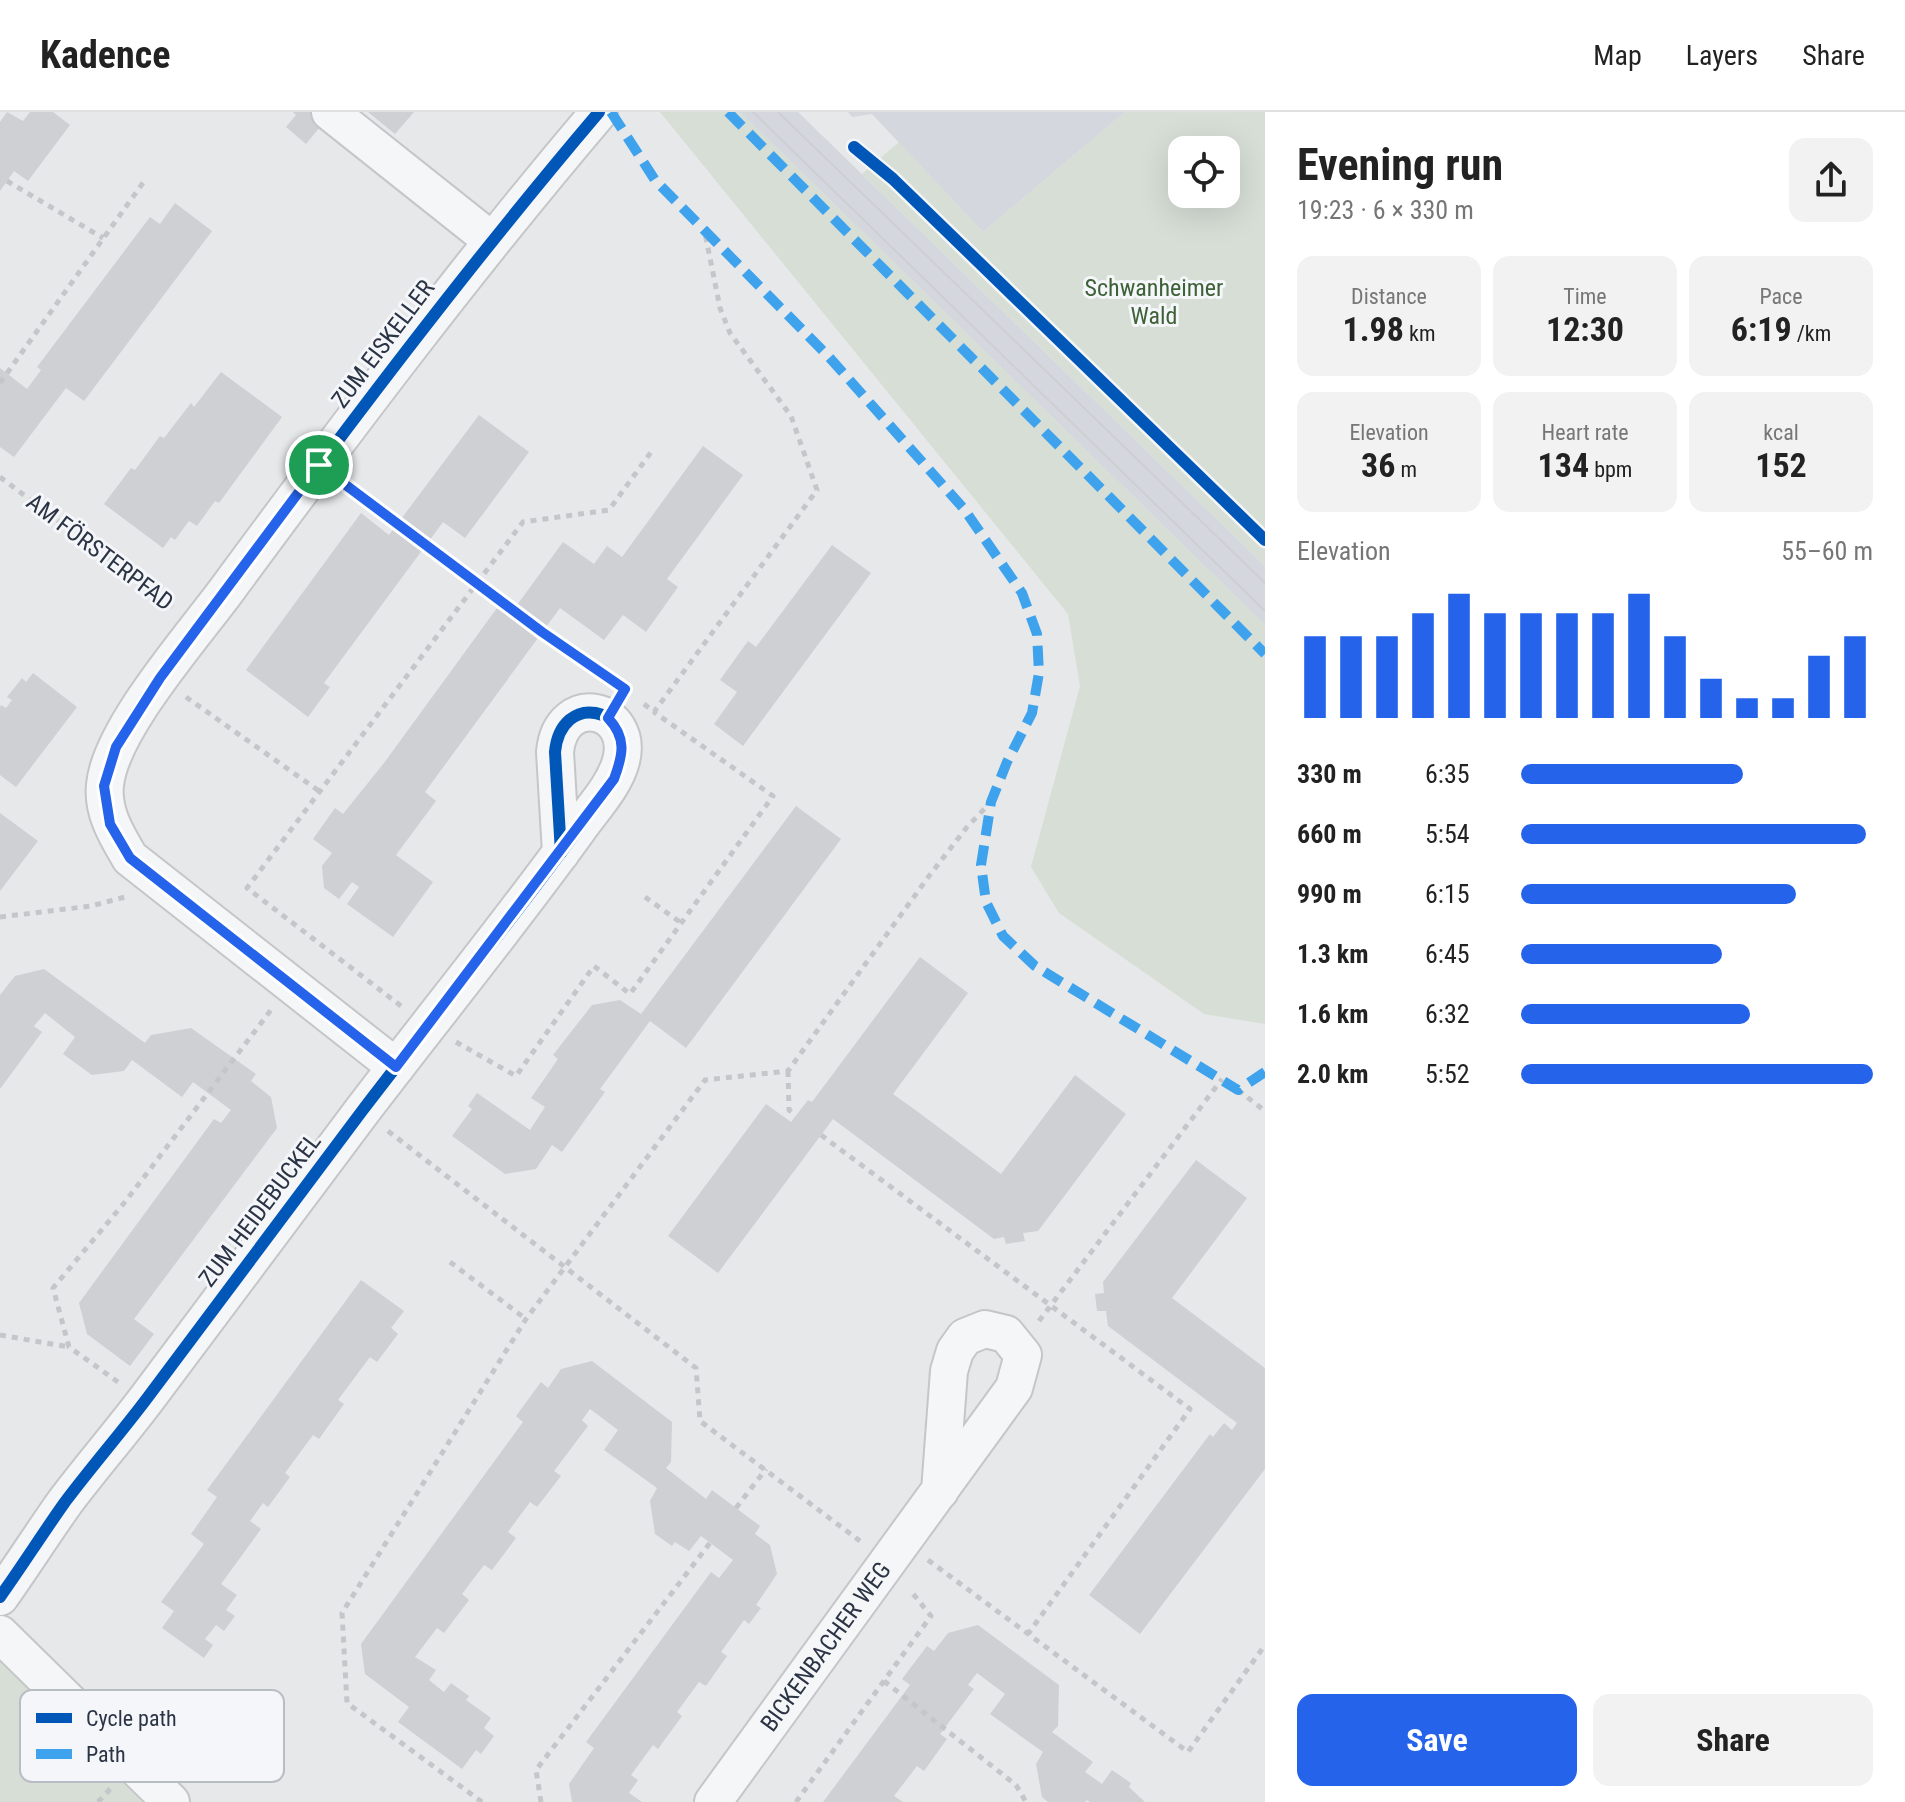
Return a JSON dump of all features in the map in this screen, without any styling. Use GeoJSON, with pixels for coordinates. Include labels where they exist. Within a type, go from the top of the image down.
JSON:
{"type":"FeatureCollection","features":[{"type":"Feature","properties":{"kind":"street"},"geometry":{"type":"LineString","coordinates":[[330,112],[491,240]]}},
{"type":"Feature","properties":{"kind":"street","name":"ZUM EISKELLER"},"geometry":{"type":"LineString","coordinates":[[396,1067],[130,858],[110,824],[104,786],[116,747],[160,678],[491,240],[599,112]]}},
{"type":"Feature","properties":{"kind":"street"},"geometry":{"type":"LineString","coordinates":[[561,853],[557,736],[566,722],[587,711],[600,713],[616,704]]}},
{"type":"Feature","properties":{"kind":"street","name":"ZUM HEIDEBUCKEL"},"geometry":{"type":"LineString","coordinates":[[0,1597],[65,1503],[561,853],[614,779],[622,759],[623,743],[617,728],[616,704]]}},
{"type":"Feature","properties":{"kind":"street"},"geometry":{"type":"LineString","coordinates":[[940,1491],[949,1371],[955,1351],[965,1337],[985,1329],[1006,1334],[1018,1347]]}},
{"type":"Feature","properties":{"kind":"street","name":"BICKENBACHER WEG"},"geometry":{"type":"LineString","coordinates":[[713,1802],[1014,1388],[1023,1355],[1018,1347]]}},
{"type":"Feature","properties":{"kind":"street"},"geometry":{"type":"LineString","coordinates":[[0,1634],[57,1690]]}},
{"type":"Feature","properties":{"kind":"street"},"geometry":{"type":"LineString","coordinates":[[151,1782],[171,1802]]}},
{"type":"Feature","properties":{"kind":"path"},"geometry":{"type":"LineString","coordinates":[[0,383],[145,180]]}},
{"type":"Feature","properties":{"kind":"path"},"geometry":{"type":"LineString","coordinates":[[7,181],[103,238]]}},
{"type":"Feature","properties":{"kind":"path"},"geometry":{"type":"LineString","coordinates":[[654,712],[817,490],[791,416],[730,333],[720,308],[705,233]]}},
{"type":"Feature","properties":{"kind":"path"},"geometry":{"type":"LineString","coordinates":[[319,465],[478,583],[616,704],[654,712],[773,796],[630,994],[594,966],[516,1076],[428,1026],[247,888],[319,791],[478,583],[523,522],[609,510],[654,448]]}},
{"type":"Feature","properties":{"kind":"path"},"geometry":{"type":"LineString","coordinates":[[160,678],[319,791]]}},
{"type":"Feature","properties":{"kind":"path"},"geometry":{"type":"LineString","coordinates":[[796,1116],[789,1110],[788,1071],[929,876],[991,802]]}},
{"type":"Feature","properties":{"kind":"path"},"geometry":{"type":"LineString","coordinates":[[0,917],[91,906],[165,887]]}},
{"type":"Feature","properties":{"kind":"path"},"geometry":{"type":"LineString","coordinates":[[645,897],[680,922]]}},
{"type":"Feature","properties":{"kind":"path"},"geometry":{"type":"LineString","coordinates":[[69,1347],[53,1288],[125,1202],[291,983]]}},
{"type":"Feature","properties":{"kind":"path"},"geometry":{"type":"LineString","coordinates":[[482,1802],[347,1703],[342,1613],[526,1319],[705,1080],[788,1071]]}},
{"type":"Feature","properties":{"kind":"path"},"geometry":{"type":"LineString","coordinates":[[1018,1347],[1222,1079]]}},
{"type":"Feature","properties":{"kind":"path"},"geometry":{"type":"LineString","coordinates":[[1238,1090],[1265,1111]]}},
{"type":"Feature","properties":{"kind":"path"},"geometry":{"type":"LineString","coordinates":[[362,1111],[696,1368],[700,1421],[766,1469],[895,1552],[1188,1752],[1265,1645]]}},
{"type":"Feature","properties":{"kind":"path"},"geometry":{"type":"LineString","coordinates":[[450,1262],[526,1319]]}},
{"type":"Feature","properties":{"kind":"path"},"geometry":{"type":"LineString","coordinates":[[0,1335],[69,1347],[146,1400]]}},
{"type":"Feature","properties":{"kind":"path"},"geometry":{"type":"LineString","coordinates":[[736,1508],[766,1469]]}},
{"type":"Feature","properties":{"kind":"path"},"geometry":{"type":"LineString","coordinates":[[541,1802],[536,1770],[710,1543]]}},
{"type":"Feature","properties":{"kind":"path"},"geometry":{"type":"LineString","coordinates":[[796,1802],[931,1616],[895,1552]]}},
{"type":"Feature","properties":{"kind":"path"},"geometry":{"type":"LineString","coordinates":[[884,1681],[1016,1785],[1026,1802]]}},
{"type":"Feature","properties":{"kind":"shaded area"},"geometry":{"type":"Polygon","coordinates":[[[740,112],[798,112],[1265,566],[1265,625],[740,112]]]}},
{"type":"Feature","properties":{"kind":"shaded area"},"geometry":{"type":"Polygon","coordinates":[[[848,112],[1125,112],[983,232],[872,114],[852,117],[848,112]]]}},
{"type":"Feature","properties":{"kind":"green space"},"geometry":{"type":"Polygon","coordinates":[[[660,112],[740,112],[1265,625],[1265,1024],[1204,1014],[1059,913],[1031,867],[1080,686],[1068,614],[660,112]]]}},
{"type":"Feature","properties":{"kind":"green space","name":"Schwanheimer Wald"},"geometry":{"type":"Polygon","coordinates":[[[1125,112],[1265,112],[1265,566],[862,174],[899,142],[983,232],[1125,112]]]}},
{"type":"Feature","properties":{"kind":"green space"},"geometry":{"type":"Polygon","coordinates":[[[0,1661],[29,1690],[20,1690],[20,1782],[122,1782],[142,1802],[0,1802],[0,1661]]]}},
{"type":"Feature","properties":{"kind":"building"},"geometry":{"type":"Polygon","coordinates":[[[7,112],[23,121],[30,112],[53,112],[70,125],[28,181],[14,171],[0,191],[0,122],[7,112]]]}},
{"type":"Feature","properties":{"kind":"building"},"geometry":{"type":"Polygon","coordinates":[[[293,112],[313,112],[325,121],[306,144],[286,127],[296,115],[293,112]]]}},
{"type":"Feature","properties":{"kind":"building"},"geometry":{"type":"Polygon","coordinates":[[[368,112],[414,112],[395,134],[368,112]]]}},
{"type":"Feature","properties":{"kind":"building"},"geometry":{"type":"Polygon","coordinates":[[[175,203],[212,231],[84,401],[66,388],[14,457],[0,447],[0,368],[27,389],[41,370],[37,367],[150,217],[160,224],[175,203]]]}},
{"type":"Feature","properties":{"kind":"building"},"geometry":{"type":"Polygon","coordinates":[[[221,372],[282,417],[219,503],[215,501],[197,526],[189,521],[175,540],[171,537],[163,548],[104,504],[131,468],[135,470],[160,436],[164,438],[191,403],[194,407],[221,372]]]}},
{"type":"Feature","properties":{"kind":"building"},"geometry":{"type":"Polygon","coordinates":[[[479,415],[529,452],[465,538],[443,522],[324,683],[330,687],[308,717],[246,670],[361,513],[389,535],[479,415]]]}},
{"type":"Feature","properties":{"kind":"building"},"geometry":{"type":"Polygon","coordinates":[[[703,446],[743,475],[667,579],[678,587],[646,632],[623,615],[604,640],[560,608],[425,792],[436,801],[396,855],[433,882],[393,937],[347,904],[359,887],[352,882],[339,899],[324,888],[322,866],[332,853],[313,839],[335,808],[343,814],[384,763],[497,608],[509,616],[563,542],[594,564],[607,546],[622,557],[703,446]]]}},
{"type":"Feature","properties":{"kind":"building"},"geometry":{"type":"Polygon","coordinates":[[[832,545],[871,573],[743,746],[714,724],[737,692],[720,680],[748,641],[756,647],[832,545]]]}},
{"type":"Feature","properties":{"kind":"building"},"geometry":{"type":"Polygon","coordinates":[[[33,673],[77,707],[16,787],[0,775],[0,707],[6,708],[12,700],[7,697],[22,678],[26,682],[33,673]]]}},
{"type":"Feature","properties":{"kind":"building"},"geometry":{"type":"Polygon","coordinates":[[[796,806],[841,839],[686,1048],[650,1021],[600,1089],[605,1092],[562,1152],[552,1145],[536,1169],[505,1174],[452,1136],[472,1109],[468,1106],[477,1093],[530,1130],[545,1107],[531,1098],[558,1059],[553,1055],[592,1005],[620,1000],[641,1014],[796,806]]]}},
{"type":"Feature","properties":{"kind":"building"},"geometry":{"type":"Polygon","coordinates":[[[0,813],[38,841],[0,891],[0,813]]]}},
{"type":"Feature","properties":{"kind":"building"},"geometry":{"type":"Polygon","coordinates":[[[920,957],[968,993],[893,1094],[1001,1174],[1075,1075],[1126,1114],[1038,1231],[1023,1233],[1025,1241],[1006,1244],[1004,1237],[994,1239],[833,1119],[718,1273],[668,1236],[766,1104],[791,1122],[808,1100],[812,1102],[920,957]]]}},
{"type":"Feature","properties":{"kind":"building"},"geometry":{"type":"Polygon","coordinates":[[[44,969],[145,1043],[151,1035],[191,1028],[256,1074],[251,1081],[271,1097],[277,1128],[134,1319],[154,1334],[130,1366],[87,1334],[79,1303],[214,1119],[221,1123],[231,1110],[193,1082],[182,1097],[132,1060],[124,1071],[92,1075],[63,1054],[75,1037],[45,1013],[34,1026],[42,1032],[0,1089],[0,995],[15,976],[44,969]]]}},
{"type":"Feature","properties":{"kind":"building"},"geometry":{"type":"Polygon","coordinates":[[[1196,1160],[1247,1198],[1172,1298],[1265,1368],[1265,1469],[1140,1634],[1089,1595],[1210,1434],[1213,1437],[1224,1423],[1232,1430],[1237,1423],[1108,1326],[1106,1311],[1097,1311],[1095,1294],[1104,1293],[1103,1282],[1196,1160]]]}},
{"type":"Feature","properties":{"kind":"building"},"geometry":{"type":"Polygon","coordinates":[[[361,1280],[404,1311],[391,1328],[398,1334],[377,1362],[370,1357],[338,1400],[344,1404],[319,1439],[313,1435],[285,1473],[290,1477],[268,1507],[263,1503],[250,1521],[261,1529],[221,1584],[237,1595],[226,1610],[235,1616],[224,1631],[216,1625],[205,1639],[213,1645],[204,1658],[162,1628],[174,1611],[161,1602],[204,1544],[191,1534],[217,1497],[207,1490],[361,1280]]]}},
{"type":"Feature","properties":{"kind":"building"},"geometry":{"type":"Polygon","coordinates":[[[592,1361],[672,1422],[671,1462],[666,1468],[706,1499],[712,1490],[760,1526],[755,1534],[770,1545],[777,1574],[756,1605],[761,1608],[749,1624],[744,1620],[721,1652],[727,1656],[706,1686],[699,1682],[677,1712],[682,1716],[658,1749],[653,1745],[631,1775],[638,1780],[629,1793],[642,1802],[572,1802],[569,1784],[594,1748],[586,1742],[711,1572],[719,1578],[733,1560],[701,1536],[689,1551],[675,1542],[672,1546],[655,1534],[650,1501],[657,1488],[604,1450],[618,1430],[590,1409],[582,1420],[588,1426],[554,1471],[561,1476],[537,1507],[530,1502],[508,1532],[516,1538],[492,1570],[484,1565],[462,1594],[469,1600],[444,1633],[437,1628],[415,1657],[436,1670],[429,1680],[444,1692],[451,1683],[469,1696],[466,1700],[491,1718],[484,1728],[494,1736],[481,1754],[476,1750],[462,1769],[398,1722],[409,1707],[365,1674],[361,1644],[523,1422],[516,1416],[541,1382],[548,1388],[561,1369],[592,1361]]]}},
{"type":"Feature","properties":{"kind":"building"},"geometry":{"type":"Polygon","coordinates":[[[978,1625],[1059,1685],[1058,1726],[1052,1732],[1093,1762],[1085,1772],[1102,1784],[1112,1770],[1131,1783],[1129,1787],[1145,1802],[1048,1802],[1042,1797],[1036,1764],[1043,1752],[990,1714],[1005,1694],[977,1673],[968,1685],[974,1689],[940,1734],[947,1739],[924,1771],[917,1766],[894,1796],[903,1802],[823,1802],[910,1685],[902,1679],[927,1646],[934,1651],[948,1633],[978,1625]]]}},
{"type":"Feature","properties":{"kind":"tram line"},"geometry":{"type":"LineString","coordinates":[[753,112],[1265,611]]}},
{"type":"Feature","properties":{"kind":"tram line"},"geometry":{"type":"LineString","coordinates":[[778,112],[1265,583]]}},
{"type":"Feature","properties":{"kind":"marked path"},"geometry":{"type":"LineString","coordinates":[[611,112],[655,180],[829,357],[964,509],[1022,593],[1037,634],[1039,673],[1032,713],[991,802],[981,865],[986,902],[1003,936],[1035,966],[1238,1090],[1265,1072]]}},
{"type":"Feature","properties":{"kind":"marked path"},"geometry":{"type":"LineString","coordinates":[[728,112],[1265,654]]}},
{"type":"Feature","properties":{"kind":"cycle path"},"geometry":{"type":"LineString","coordinates":[[396,1067],[130,858],[108,814],[105,785],[121,738],[174,658],[408,348],[599,112]]}},
{"type":"Feature","properties":{"kind":"cycle path"},"geometry":{"type":"LineString","coordinates":[[854,147],[893,179],[1265,540]]}},
{"type":"Feature","properties":{"kind":"cycle path"},"geometry":{"type":"LineString","coordinates":[[0,1597],[65,1502],[148,1397],[362,1111],[523,903],[550,867],[576,832],[582,824],[602,798],[618,771],[622,743],[617,728],[608,718],[596,713],[582,713],[570,720],[560,732],[555,752],[561,853]]}},
{"type":"Feature","properties":{"kind":"route"},"geometry":{"type":"LineString","coordinates":[[319,465],[542,632],[625,689],[608,718],[617,728],[623,743],[622,759],[614,779],[561,853],[396,1067],[130,858],[110,824],[104,786],[116,747],[160,678],[319,465]]}}]}
